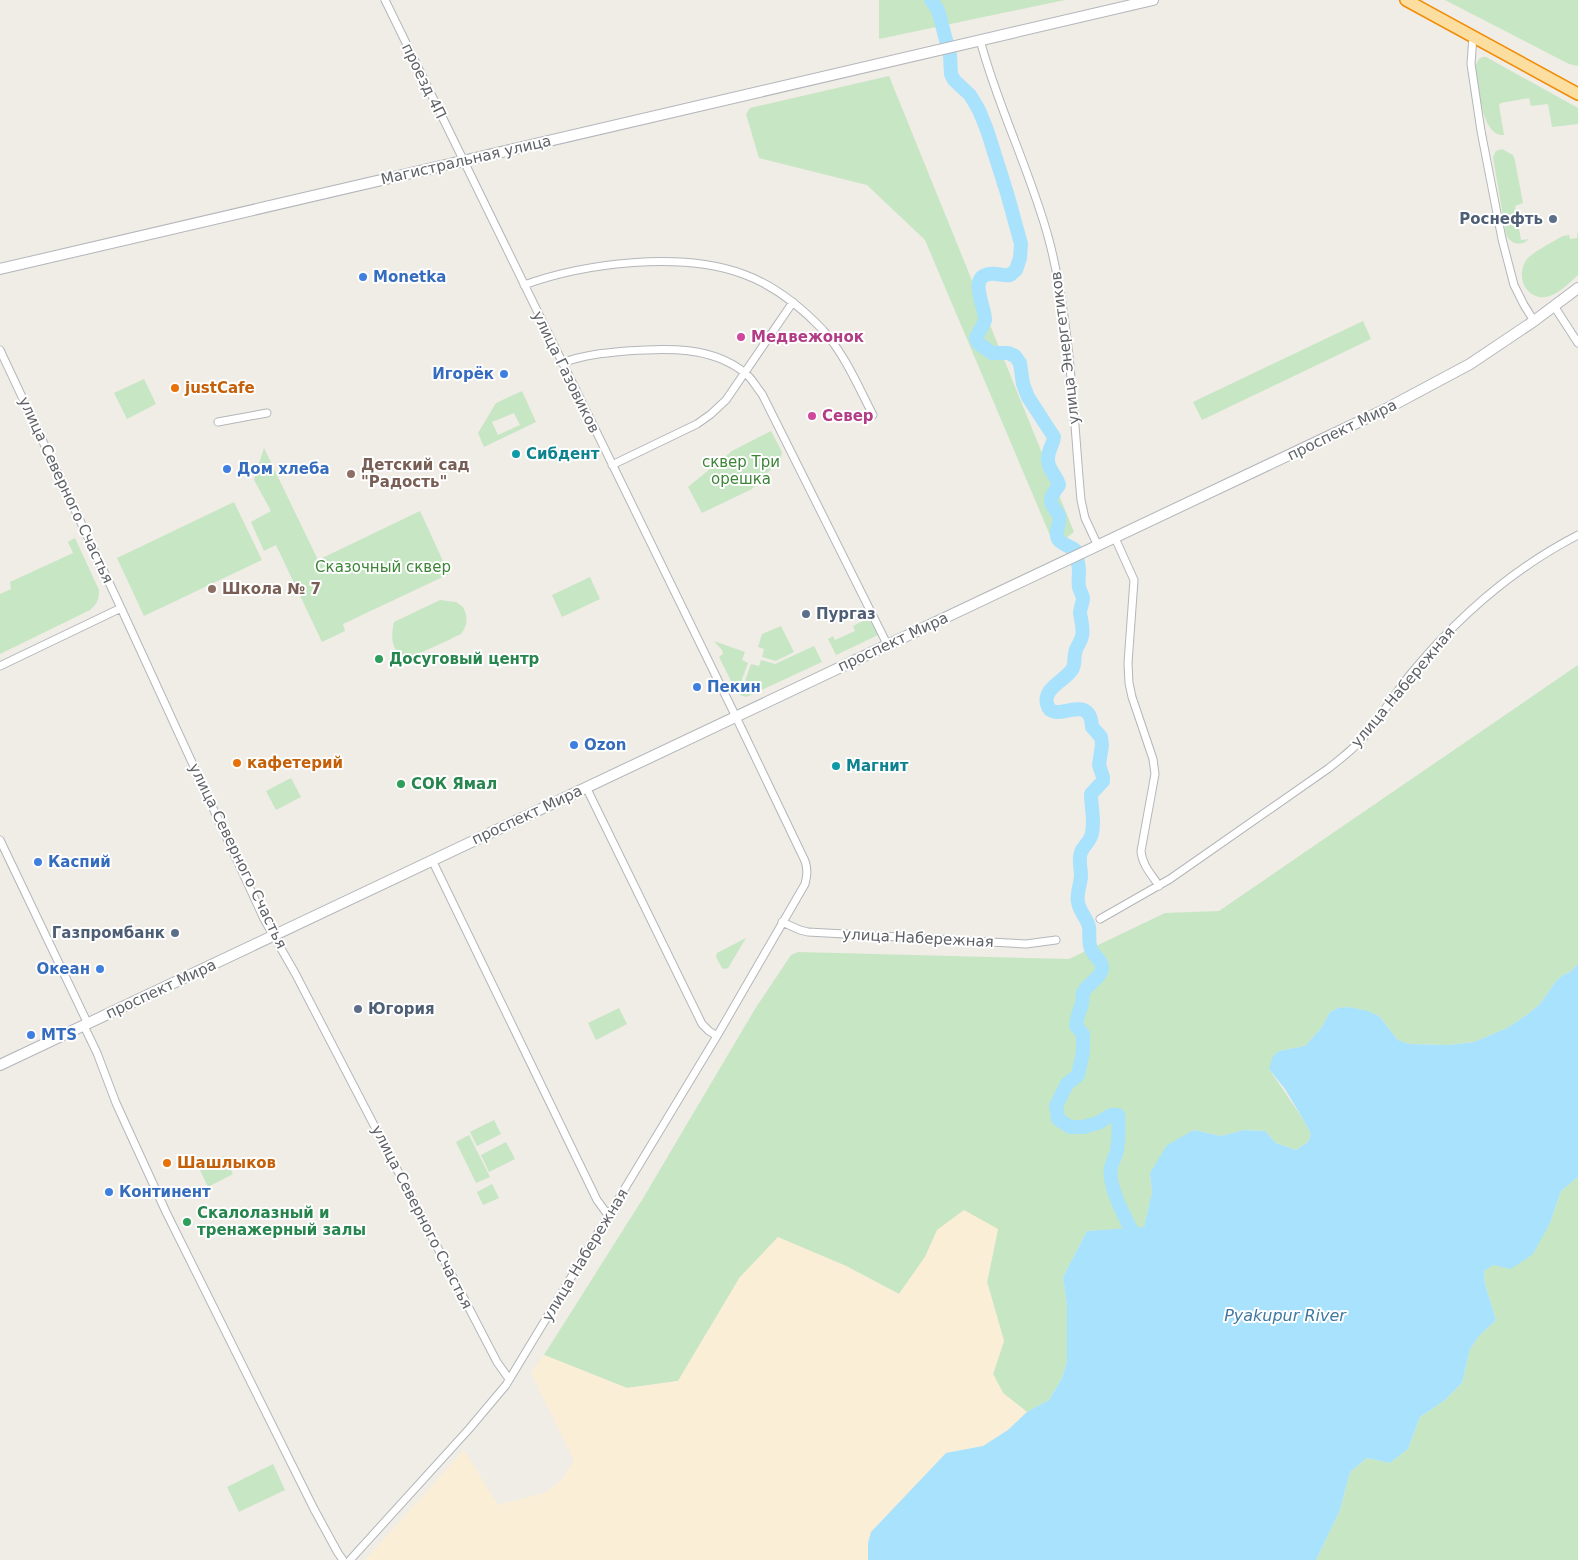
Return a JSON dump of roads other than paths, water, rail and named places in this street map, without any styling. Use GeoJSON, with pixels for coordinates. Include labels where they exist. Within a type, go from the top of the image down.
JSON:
{"type":"FeatureCollection","features":[{"type":"Feature","properties":{"kind":"highway"},"geometry":{"type":"LineString","coordinates":[[1406,0],[1578,94]]}},
{"type":"Feature","properties":{"kind":"main road"},"geometry":{"type":"LineString","coordinates":[[980,40],[1153,0]]}},
{"type":"Feature","properties":{"kind":"main road","name":"Магистральная улица"},"geometry":{"type":"LineString","coordinates":[[0,269],[980,40]]}},
{"type":"Feature","properties":{"kind":"main road","name":"проспект Мира"},"geometry":{"type":"LineString","coordinates":[[0,1065],[1384,410],[1470,364],[1534,321],[1578,288]]}},
{"type":"Feature","properties":{"kind":"street","name":"проезд 4П"},"geometry":{"type":"LineString","coordinates":[[385,0],[463,162]]}},
{"type":"Feature","properties":{"kind":"street"},"geometry":{"type":"LineString","coordinates":[[1472,36],[1471,64],[1481,131],[1502,239],[1514,285],[1521,301],[1534,321]]}},
{"type":"Feature","properties":{"kind":"street","name":"улица Энергетиков"},"geometry":{"type":"LineString","coordinates":[[980,40],[991,77],[1043,218],[1054,263],[1067,339],[1081,500],[1095,547]]}},
{"type":"Feature","properties":{"kind":"street","name":"улица Газовиков"},"geometry":{"type":"LineString","coordinates":[[463,162],[736,717]]}},
{"type":"Feature","properties":{"kind":"street"},"geometry":{"type":"LineString","coordinates":[[524,285],[582,269],[656,262],[690,263],[723,267],[745,274],[764,283],[793,302],[810,317],[834,345],[851,372],[873,415]]}},
{"type":"Feature","properties":{"kind":"street"},"geometry":{"type":"LineString","coordinates":[[612,465],[697,424],[726,400],[793,302]]}},
{"type":"Feature","properties":{"kind":"street"},"geometry":{"type":"LineString","coordinates":[[1554,306],[1578,343]]}},
{"type":"Feature","properties":{"kind":"street"},"geometry":{"type":"LineString","coordinates":[[562,363],[575,358],[616,352],[679,349],[716,358],[746,373],[762,394],[888,644]]}},
{"type":"Feature","properties":{"kind":"street","name":"улица Северного Счастья"},"geometry":{"type":"LineString","coordinates":[[0,350],[264,919],[371,1118],[497,1362],[510,1379]]}},
{"type":"Feature","properties":{"kind":"street"},"geometry":{"type":"LineString","coordinates":[[218,422],[267,413]]}},
{"type":"Feature","properties":{"kind":"street","name":"улица Набережная"},"geometry":{"type":"LineString","coordinates":[[1100,919],[1159,886],[1344,757],[1368,732],[1413,671],[1462,618],[1488,594],[1521,569],[1578,535]]}},
{"type":"Feature","properties":{"kind":"street"},"geometry":{"type":"LineString","coordinates":[[1115,538],[1134,580],[1128,663],[1129,683],[1154,766],[1141,857],[1159,886]]}},
{"type":"Feature","properties":{"kind":"street"},"geometry":{"type":"LineString","coordinates":[[0,666],[121,608]]}},
{"type":"Feature","properties":{"kind":"street","name":"улица Набережная"},"geometry":{"type":"LineString","coordinates":[[350,1560],[469,1429],[510,1379],[717,1036],[805,884],[807,868],[736,717]]}},
{"type":"Feature","properties":{"kind":"street"},"geometry":{"type":"LineString","coordinates":[[586,788],[702,1024],[717,1036]]}},
{"type":"Feature","properties":{"kind":"street"},"geometry":{"type":"LineString","coordinates":[[0,840],[86,1025],[116,1103],[173,1227],[314,1509],[343,1560]]}},
{"type":"Feature","properties":{"kind":"street"},"geometry":{"type":"LineString","coordinates":[[432,860],[597,1200],[608,1215]]}},
{"type":"Feature","properties":{"kind":"street","name":"улица Набережная"},"geometry":{"type":"LineString","coordinates":[[782,922],[808,932],[1018,944],[1035,944],[1056,940]]}},
{"type":"Feature","properties":{"kind":"water","name":"Pyakupur River"},"geometry":{"type":"Polygon","coordinates":[[[1578,964],[1578,1177],[1561,1191],[1550,1223],[1533,1254],[1511,1269],[1493,1265],[1484,1271],[1485,1284],[1496,1320],[1479,1336],[1470,1349],[1462,1383],[1445,1400],[1420,1417],[1408,1449],[1390,1463],[1367,1458],[1350,1472],[1340,1510],[1316,1560],[868,1560],[868,1543],[871,1532],[946,1453],[983,1446],[1008,1430],[1027,1412],[1049,1400],[1062,1378],[1067,1361],[1067,1306],[1063,1277],[1087,1231],[1144,1227],[1152,1192],[1150,1173],[1167,1145],[1194,1130],[1221,1136],[1244,1130],[1265,1131],[1276,1143],[1296,1150],[1308,1142],[1311,1134],[1303,1119],[1285,1089],[1269,1069],[1273,1056],[1279,1051],[1305,1046],[1322,1027],[1330,1012],[1338,1008],[1349,1007],[1368,1011],[1379,1016],[1398,1040],[1409,1044],[1448,1045],[1474,1042],[1507,1028],[1528,1014],[1540,1004],[1556,981],[1578,964]]]}},
{"type":"Feature","properties":{"kind":"waterway"},"geometry":{"type":"LineString","coordinates":[[931,0],[938,10],[950,55],[951,74],[954,80],[970,95],[979,110],[987,130],[1021,244],[1020,258],[1016,270],[1010,275],[990,274],[983,276],[980,281],[979,294],[985,320],[976,338],[978,343],[992,353],[1008,353],[1015,356],[1020,363],[1023,384],[1028,397],[1054,437],[1048,454],[1048,460],[1049,467],[1059,485],[1051,499],[1059,516],[1057,536],[1061,542],[1075,550],[1078,563],[1079,588],[1083,598],[1080,613],[1083,627],[1081,641],[1076,651],[1073,668],[1052,688],[1047,698],[1047,704],[1051,710],[1056,712],[1078,709],[1085,711],[1090,716],[1092,727],[1101,737],[1102,745],[1099,765],[1103,781],[1091,794],[1093,828],[1091,836],[1080,855],[1081,875],[1078,892],[1079,905],[1089,927],[1091,949],[1101,963],[1102,969],[1099,976],[1083,993],[1076,1026],[1083,1034],[1083,1052],[1078,1075],[1067,1084],[1056,1106],[1058,1119],[1070,1127],[1083,1127],[1098,1123],[1111,1115],[1118,1115],[1118,1146],[1112,1166],[1112,1185],[1120,1206],[1139,1243]]}},
{"type":"Feature","properties":{"kind":"place","name":"Роснефть"},"geometry":{"type":"Point","coordinates":[1553,219]}},
{"type":"Feature","properties":{"kind":"place","name":"Monetka"},"geometry":{"type":"Point","coordinates":[363,277]}},
{"type":"Feature","properties":{"kind":"place","name":"Медвежонок"},"geometry":{"type":"Point","coordinates":[741,337]}},
{"type":"Feature","properties":{"kind":"place","name":"Игорёк"},"geometry":{"type":"Point","coordinates":[504,374]}},
{"type":"Feature","properties":{"kind":"place","name":"justCafe"},"geometry":{"type":"Point","coordinates":[175,388]}},
{"type":"Feature","properties":{"kind":"place","name":"Север"},"geometry":{"type":"Point","coordinates":[812,416]}},
{"type":"Feature","properties":{"kind":"place","name":"Сибдент"},"geometry":{"type":"Point","coordinates":[516,454]}},
{"type":"Feature","properties":{"kind":"place","name":"Дом хлеба"},"geometry":{"type":"Point","coordinates":[227,469]}},
{"type":"Feature","properties":{"kind":"place","name":"Детский сад \"Радость\""},"geometry":{"type":"Point","coordinates":[351,474]}},
{"type":"Feature","properties":{"kind":"place","name":"Школа № 7"},"geometry":{"type":"Point","coordinates":[212,589]}},
{"type":"Feature","properties":{"kind":"place","name":"Пургаз"},"geometry":{"type":"Point","coordinates":[806,614]}},
{"type":"Feature","properties":{"kind":"place","name":"Досуговый центр"},"geometry":{"type":"Point","coordinates":[379,659]}},
{"type":"Feature","properties":{"kind":"place","name":"Пекин"},"geometry":{"type":"Point","coordinates":[697,687]}},
{"type":"Feature","properties":{"kind":"place","name":"Ozon"},"geometry":{"type":"Point","coordinates":[574,745]}},
{"type":"Feature","properties":{"kind":"place","name":"кафетерий"},"geometry":{"type":"Point","coordinates":[237,763]}},
{"type":"Feature","properties":{"kind":"place","name":"Магнит"},"geometry":{"type":"Point","coordinates":[836,766]}},
{"type":"Feature","properties":{"kind":"place","name":"СОК Ямал"},"geometry":{"type":"Point","coordinates":[401,784]}},
{"type":"Feature","properties":{"kind":"place","name":"Каспий"},"geometry":{"type":"Point","coordinates":[38,862]}},
{"type":"Feature","properties":{"kind":"place","name":"Газпромбанк"},"geometry":{"type":"Point","coordinates":[175,933]}},
{"type":"Feature","properties":{"kind":"place","name":"Океан"},"geometry":{"type":"Point","coordinates":[100,969]}},
{"type":"Feature","properties":{"kind":"place","name":"Югория"},"geometry":{"type":"Point","coordinates":[358,1009]}},
{"type":"Feature","properties":{"kind":"place","name":"MTS"},"geometry":{"type":"Point","coordinates":[31,1035]}},
{"type":"Feature","properties":{"kind":"place","name":"Шашлыков"},"geometry":{"type":"Point","coordinates":[167,1163]}},
{"type":"Feature","properties":{"kind":"place","name":"Континент"},"geometry":{"type":"Point","coordinates":[109,1192]}},
{"type":"Feature","properties":{"kind":"place","name":"Скалолазный и тренажерный залы"},"geometry":{"type":"Point","coordinates":[187,1222]}},
{"type":"Feature","properties":{"kind":"park label","name":"сквер Три орешка"},"geometry":{"type":"Point","coordinates":[741,470]}},
{"type":"Feature","properties":{"kind":"park label","name":"Сказочный сквер"},"geometry":{"type":"Point","coordinates":[383,567]}}]}
